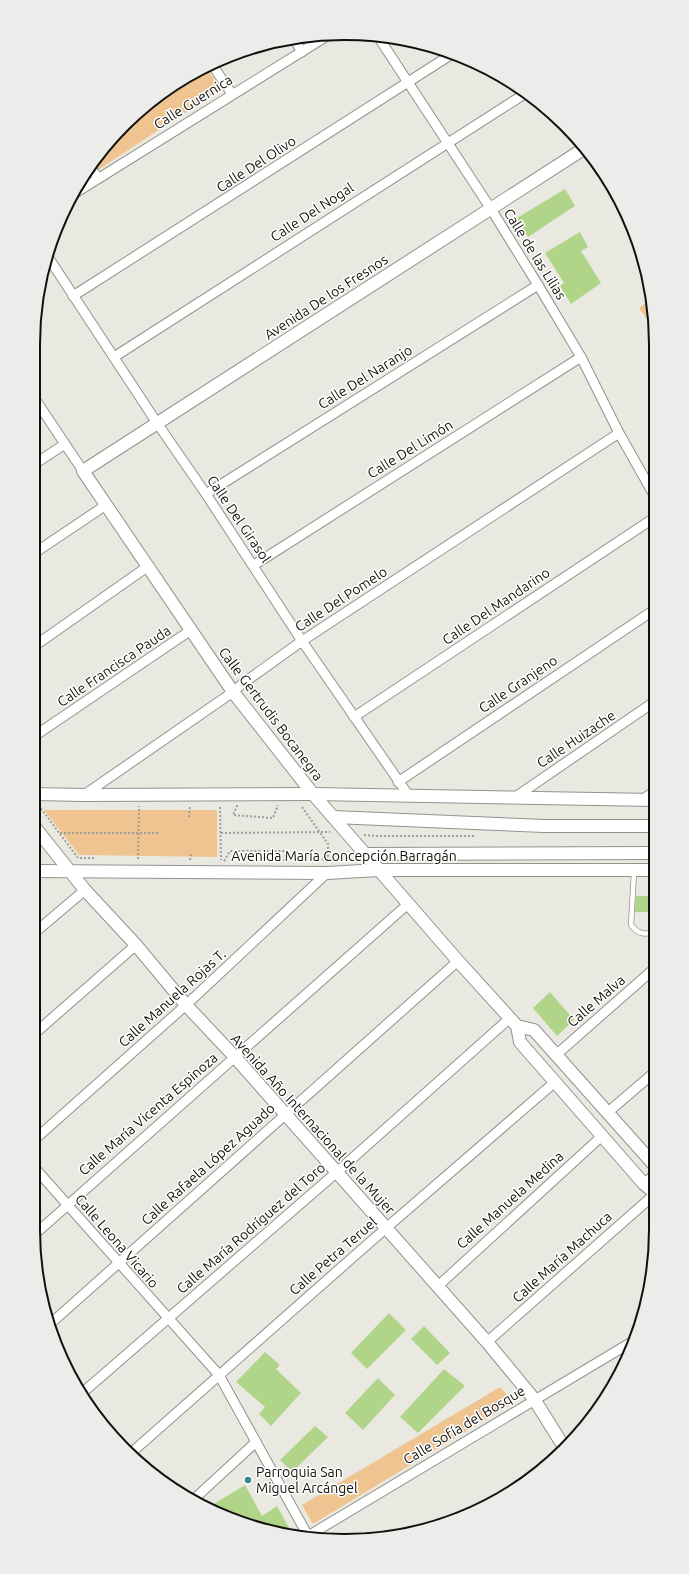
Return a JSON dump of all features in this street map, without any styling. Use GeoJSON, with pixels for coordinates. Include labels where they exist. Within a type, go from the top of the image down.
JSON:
{"type":"FeatureCollection","features":[{"type":"Feature","properties":{"kind":"street","name":"Calle Guernica"},"geometry":{"type":"LineString","coordinates":[[84,187],[318,42]]}},
{"type":"Feature","properties":{"kind":"street","name":"Calle de las Lilias"},"geometry":{"type":"LineString","coordinates":[[382,43],[491,209],[538,285],[581,357],[619,433],[649,486]]}},
{"type":"Feature","properties":{"kind":"street"},"geometry":{"type":"LineString","coordinates":[[297,44],[302,52]]}},
{"type":"Feature","properties":{"kind":"street","name":"Calle Del Olivo"},"geometry":{"type":"LineString","coordinates":[[73,296],[446,58]]}},
{"type":"Feature","properties":{"kind":"street"},"geometry":{"type":"LineString","coordinates":[[215,69],[232,94]]}},
{"type":"Feature","properties":{"kind":"street","name":"Calle Del Nogal"},"geometry":{"type":"LineString","coordinates":[[114,356],[446,142],[521,96]]}},
{"type":"Feature","properties":{"kind":"street","name":"Avenida De los Fresnos"},"geometry":{"type":"LineString","coordinates":[[83,471],[580,152]]}},
{"type":"Feature","properties":{"kind":"street"},"geometry":{"type":"LineString","coordinates":[[93,172],[98,178]]}},
{"type":"Feature","properties":{"kind":"street","name":"Calle Del Girasol"},"geometry":{"type":"LineString","coordinates":[[51,262],[157,423],[254,565],[302,641],[409,796]]}},
{"type":"Feature","properties":{"kind":"street","name":"Calle Del Naranjo"},"geometry":{"type":"LineString","coordinates":[[206,494],[538,285]]}},
{"type":"Feature","properties":{"kind":"street","name":"Calle Del Limón"},"geometry":{"type":"LineString","coordinates":[[254,565],[581,357]]}},
{"type":"Feature","properties":{"kind":"street","name":"Calle Gertrudis Bocanegra"},"geometry":{"type":"LineString","coordinates":[[40,406],[147,567],[233,692],[313,794],[458,961],[514,1022],[520,1042],[644,1184],[649,1188]]}},
{"type":"Feature","properties":{"kind":"street","name":"Calle Del Pomelo"},"geometry":{"type":"LineString","coordinates":[[84,795],[233,692],[302,641],[619,433]]}},
{"type":"Feature","properties":{"kind":"street"},"geometry":{"type":"LineString","coordinates":[[40,460],[65,444]]}},
{"type":"Feature","properties":{"kind":"street"},"geometry":{"type":"LineString","coordinates":[[40,549],[106,505]]}},
{"type":"Feature","properties":{"kind":"street","name":"Calle Del Mandarino"},"geometry":{"type":"LineString","coordinates":[[354,717],[649,521]]}},
{"type":"Feature","properties":{"kind":"street"},"geometry":{"type":"LineString","coordinates":[[40,642],[147,567]]}},
{"type":"Feature","properties":{"kind":"street","name":"Calle Granjeno"},"geometry":{"type":"LineString","coordinates":[[398,782],[649,613]]}},
{"type":"Feature","properties":{"kind":"street","name":"Calle Francisca Pauda"},"geometry":{"type":"LineString","coordinates":[[40,732],[191,630]]}},
{"type":"Feature","properties":{"kind":"street","name":"Calle Huizache"},"geometry":{"type":"LineString","coordinates":[[512,798],[649,705]]}},
{"type":"Feature","properties":{"kind":"street"},"geometry":{"type":"LineString","coordinates":[[40,794],[313,794],[649,800]]}},
{"type":"Feature","properties":{"kind":"street"},"geometry":{"type":"LineString","coordinates":[[642,800],[649,795]]}},
{"type":"Feature","properties":{"kind":"street"},"geometry":{"type":"LineString","coordinates":[[333,817],[544,826],[649,826]]}},
{"type":"Feature","properties":{"kind":"street","name":"Avenida Año Internacional de la Mujer"},"geometry":{"type":"LineString","coordinates":[[40,834],[85,890],[136,945],[186,1005],[286,1114],[487,1342],[534,1400],[562,1443]]}},
{"type":"Feature","properties":{"kind":"street","name":"Avenida María Concepción Barragán"},"geometry":{"type":"LineString","coordinates":[[366,854],[649,854]]}},
{"type":"Feature","properties":{"kind":"street","name":"Avenida María Concepción Barragán"},"geometry":{"type":"LineString","coordinates":[[40,871],[327,873],[379,870],[649,870]]}},
{"type":"Feature","properties":{"kind":"street","name":"Calle Manuela Rojas T."},"geometry":{"type":"LineString","coordinates":[[40,1135],[186,1005],[327,873]]}},
{"type":"Feature","properties":{"kind":"street"},"geometry":{"type":"LineString","coordinates":[[40,928],[85,890]]}},
{"type":"Feature","properties":{"kind":"street","name":"Calle María Vicenta Espinoza"},"geometry":{"type":"LineString","coordinates":[[40,1229],[234,1056],[408,904]]}},
{"type":"Feature","properties":{"kind":"street"},"geometry":{"type":"LineString","coordinates":[[40,1029],[136,945]]}},
{"type":"Feature","properties":{"kind":"street","name":"Calle Rafaela López Aguado"},"geometry":{"type":"LineString","coordinates":[[54,1321],[458,961]]}},
{"type":"Feature","properties":{"kind":"street","name":"Calle Malva"},"geometry":{"type":"LineString","coordinates":[[556,1055],[649,973]]}},
{"type":"Feature","properties":{"kind":"street"},"geometry":{"type":"LineString","coordinates":[[514,1022],[534,1030],[649,1159]]}},
{"type":"Feature","properties":{"kind":"street","name":"Calle María Rodríguez del Toro"},"geometry":{"type":"LineString","coordinates":[[86,1390],[337,1172],[514,1022]]}},
{"type":"Feature","properties":{"kind":"street"},"geometry":{"type":"LineString","coordinates":[[607,1113],[649,1077]]}},
{"type":"Feature","properties":{"kind":"street","name":"Calle Petra Teruel"},"geometry":{"type":"LineString","coordinates":[[135,1450],[386,1228],[555,1082]]}},
{"type":"Feature","properties":{"kind":"street","name":"Calle Manuela Medina"},"geometry":{"type":"LineString","coordinates":[[438,1286],[602,1136]]}},
{"type":"Feature","properties":{"kind":"street","name":"Calle Leona Vicario"},"geometry":{"type":"LineString","coordinates":[[40,1174],[219,1375],[305,1531]]}},
{"type":"Feature","properties":{"kind":"street"},"geometry":{"type":"LineString","coordinates":[[644,1184],[649,1179]]}},
{"type":"Feature","properties":{"kind":"street","name":"Calle María Machuca"},"geometry":{"type":"LineString","coordinates":[[487,1342],[649,1199]]}},
{"type":"Feature","properties":{"kind":"street","name":"Calle Sofía del Bosque"},"geometry":{"type":"LineString","coordinates":[[315,1532],[626,1345]]}},
{"type":"Feature","properties":{"kind":"street"},"geometry":{"type":"LineString","coordinates":[[197,1496],[256,1442]]}},
{"type":"Feature","properties":{"kind":"lane"},"geometry":{"type":"LineString","coordinates":[[634,870],[632,925],[640,934],[649,934]]}},
{"type":"Feature","properties":{"kind":"path"},"geometry":{"type":"LineString","coordinates":[[232,806],[238,806],[233,815],[273,818],[278,805],[284,806]]}},
{"type":"Feature","properties":{"kind":"path"},"geometry":{"type":"LineString","coordinates":[[40,806],[47,806]]}},
{"type":"Feature","properties":{"kind":"path"},"geometry":{"type":"LineString","coordinates":[[131,859],[138,859],[139,833],[139,806],[132,806]]}},
{"type":"Feature","properties":{"kind":"path"},"geometry":{"type":"LineString","coordinates":[[189,817],[190,806],[197,806]]}},
{"type":"Feature","properties":{"kind":"path"},"geometry":{"type":"LineString","coordinates":[[213,806],[226,806]]}},
{"type":"Feature","properties":{"kind":"path"},"geometry":{"type":"LineString","coordinates":[[220,806],[221,860],[224,861],[230,851],[286,851],[283,861],[291,861]]}},
{"type":"Feature","properties":{"kind":"path"},"geometry":{"type":"LineString","coordinates":[[297,806],[303,807],[328,844],[328,859],[313,860]]}},
{"type":"Feature","properties":{"kind":"path"},"geometry":{"type":"LineString","coordinates":[[40,807],[78,858],[100,858]]}},
{"type":"Feature","properties":{"kind":"path"},"geometry":{"type":"LineString","coordinates":[[220,833],[320,832],[376,836]]}},
{"type":"Feature","properties":{"kind":"path"},"geometry":{"type":"LineString","coordinates":[[59,833],[158,833]]}},
{"type":"Feature","properties":{"kind":"path"},"geometry":{"type":"LineString","coordinates":[[191,853],[190,860],[197,860]]}},
{"type":"Feature","properties":{"kind":"shaded area"},"geometry":{"type":"Polygon","coordinates":[[[209,72],[221,89],[98,170],[96,168],[103,159],[129,129],[175,91],[209,72]]]}},
{"type":"Feature","properties":{"kind":"shaded area"},"geometry":{"type":"Polygon","coordinates":[[[646,303],[648,320],[639,308],[646,303]]]}},
{"type":"Feature","properties":{"kind":"shaded area"},"geometry":{"type":"Polygon","coordinates":[[[44,810],[217,810],[217,857],[79,855],[44,810]]]}},
{"type":"Feature","properties":{"kind":"shaded area"},"geometry":{"type":"Polygon","coordinates":[[[500,1387],[514,1402],[313,1524],[302,1505],[500,1387]]]}},
{"type":"Feature","properties":{"kind":"building"},"geometry":{"type":"Polygon","coordinates":[[[565,189],[575,206],[528,237],[517,218],[565,189]]]}},
{"type":"Feature","properties":{"kind":"building"},"geometry":{"type":"Polygon","coordinates":[[[580,232],[588,247],[581,251],[601,283],[571,304],[560,286],[564,283],[545,253],[580,232]]]}},
{"type":"Feature","properties":{"kind":"building"},"geometry":{"type":"Polygon","coordinates":[[[636,896],[649,896],[649,912],[635,912],[636,896]]]}},
{"type":"Feature","properties":{"kind":"building"},"geometry":{"type":"Polygon","coordinates":[[[550,992],[574,1020],[557,1036],[533,1008],[550,992]]]}},
{"type":"Feature","properties":{"kind":"building"},"geometry":{"type":"Polygon","coordinates":[[[389,1313],[406,1330],[367,1369],[351,1353],[389,1313]]]}},
{"type":"Feature","properties":{"kind":"building"},"geometry":{"type":"Polygon","coordinates":[[[424,1326],[450,1353],[437,1365],[411,1339],[424,1326]]]}},
{"type":"Feature","properties":{"kind":"building"},"geometry":{"type":"Polygon","coordinates":[[[265,1352],[280,1365],[276,1369],[301,1393],[271,1426],[259,1414],[265,1407],[236,1382],[265,1352]]]}},
{"type":"Feature","properties":{"kind":"building"},"geometry":{"type":"Polygon","coordinates":[[[444,1369],[465,1386],[418,1433],[400,1417],[444,1369]]]}},
{"type":"Feature","properties":{"kind":"building"},"geometry":{"type":"Polygon","coordinates":[[[378,1378],[395,1395],[363,1430],[345,1413],[378,1378]]]}},
{"type":"Feature","properties":{"kind":"building"},"geometry":{"type":"Polygon","coordinates":[[[315,1426],[328,1437],[292,1472],[280,1460],[315,1426]]]}},
{"type":"Feature","properties":{"kind":"building"},"geometry":{"type":"Polygon","coordinates":[[[245,1485],[262,1516],[277,1506],[290,1529],[247,1518],[213,1504],[245,1485]]]}},
{"type":"Feature","properties":{"kind":"place","name":"Parroquia San Miguel Arcángel"},"geometry":{"type":"Point","coordinates":[248,1480]}}]}
